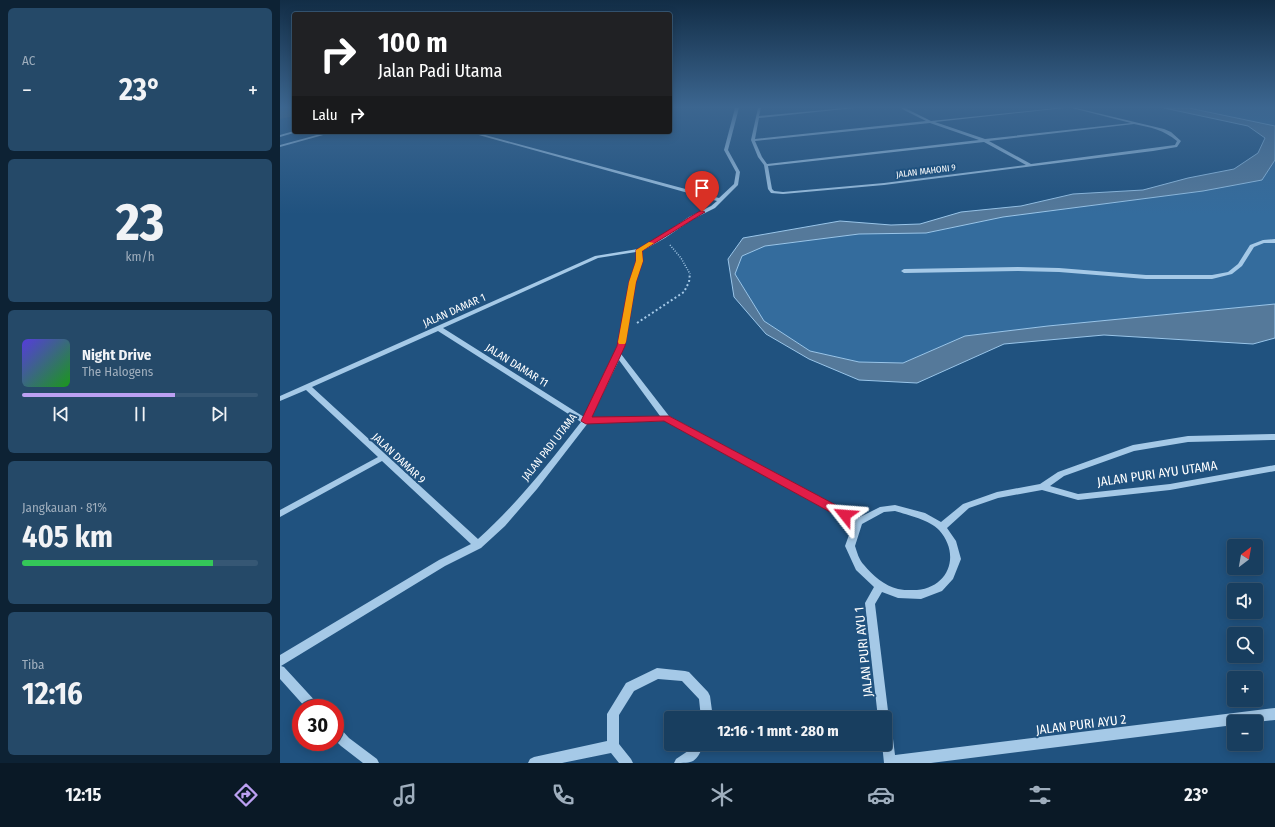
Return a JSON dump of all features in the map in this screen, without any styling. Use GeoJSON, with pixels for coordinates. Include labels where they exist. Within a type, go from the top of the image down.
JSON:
{"type":"FeatureCollection","features":[{"type":"Feature","properties":{"kind":"street"},"geometry":{"type":"LineString","coordinates":[[513,144],[720,200]]}},
{"type":"Feature","properties":{"kind":"street"},"geometry":{"type":"LineString","coordinates":[[639,250],[663,237],[691,218],[713,207],[736,184],[738,172],[726,150],[728,144]]}},
{"type":"Feature","properties":{"kind":"street"},"geometry":{"type":"LineString","coordinates":[[754,144],[760,157],[766,165],[962,144]]}},
{"type":"Feature","properties":{"kind":"street"},"geometry":{"type":"LineString","coordinates":[[991,144],[1031,166]]}},
{"type":"Feature","properties":{"kind":"street","name":"JALAN MAHONI 9"},"geometry":{"type":"LineString","coordinates":[[766,165],[770,189],[773,192],[783,193],[884,184],[1031,166],[1176,146],[1177,144]]}},
{"type":"Feature","properties":{"kind":"street"},"geometry":{"type":"LineString","coordinates":[[904,271],[1018,269],[1059,270],[1146,277],[1212,277],[1230,273],[1240,265],[1252,246],[1275,240]]}},
{"type":"Feature","properties":{"kind":"street","name":"JALAN DAMAR 1"},"geometry":{"type":"LineString","coordinates":[[280,399],[597,257],[639,250]]}},
{"type":"Feature","properties":{"kind":"street","name":"JALAN PADI UTAMA"},"geometry":{"type":"LineString","coordinates":[[280,661],[442,563],[478,545],[502,523],[534,487],[586,421],[618,354],[626,323],[632,282],[639,261],[639,250]]}},
{"type":"Feature","properties":{"kind":"street","name":"JALAN DAMAR 11"},"geometry":{"type":"LineString","coordinates":[[438,328],[586,421]]}},
{"type":"Feature","properties":{"kind":"street"},"geometry":{"type":"LineString","coordinates":[[618,354],[666,418],[858,522]]}},
{"type":"Feature","properties":{"kind":"street","name":"JALAN DAMAR 9"},"geometry":{"type":"LineString","coordinates":[[307,387],[382,458],[478,545]]}},
{"type":"Feature","properties":{"kind":"street"},"geometry":{"type":"LineString","coordinates":[[586,421],[666,418]]}},
{"type":"Feature","properties":{"kind":"street","name":"JALAN PURI AYU UTAMA"},"geometry":{"type":"LineString","coordinates":[[942,526],[966,506],[997,495],[1042,487],[1061,474],[1133,448],[1188,439],[1275,437]]}},
{"type":"Feature","properties":{"kind":"street"},"geometry":{"type":"LineString","coordinates":[[280,514],[382,458]]}},
{"type":"Feature","properties":{"kind":"street","name":"JALAN PURI AYU UTAMA"},"geometry":{"type":"LineString","coordinates":[[1042,487],[1078,497],[1170,487],[1275,468]]}},
{"type":"Feature","properties":{"kind":"street"},"geometry":{"type":"LineString","coordinates":[[896,508],[922,515],[942,526],[951,541],[956,559],[950,576],[939,588],[921,595],[898,594],[880,586],[859,567],[850,546],[858,522],[883,509],[896,508]]}},
{"type":"Feature","properties":{"kind":"street","name":"JALAN PURI AYU 1"},"geometry":{"type":"LineString","coordinates":[[880,586],[870,603],[883,711]]}},
{"type":"Feature","properties":{"kind":"street"},"geometry":{"type":"LineString","coordinates":[[280,671],[306,699]]}},
{"type":"Feature","properties":{"kind":"street"},"geometry":{"type":"LineString","coordinates":[[627,763],[613,746],[612,714],[630,687],[657,673],[685,676],[704,696],[706,711]]}},
{"type":"Feature","properties":{"kind":"street","name":"JALAN PURI AYU 2"},"geometry":{"type":"LineString","coordinates":[[890,762],[1275,714]]}},
{"type":"Feature","properties":{"kind":"street"},"geometry":{"type":"LineString","coordinates":[[344,741],[373,763]]}},
{"type":"Feature","properties":{"kind":"street"},"geometry":{"type":"LineString","coordinates":[[534,763],[613,746]]}},
{"type":"Feature","properties":{"kind":"street"},"geometry":{"type":"LineString","coordinates":[[680,763],[692,755],[694,751]]}},
{"type":"Feature","properties":{"kind":"street"},"geometry":{"type":"LineString","coordinates":[[889,751],[890,762]]}},
{"type":"Feature","properties":{"kind":"path"},"geometry":{"type":"LineString","coordinates":[[623,332],[684,292],[689,282],[690,272],[681,258],[663,237]]}},
{"type":"Feature","properties":{"kind":"shaded area"},"geometry":{"type":"Polygon","coordinates":[[[1262,144],[1275,144],[1275,160],[1262,180],[1203,191],[1003,217],[926,233],[859,234],[765,246],[742,256],[735,274],[764,321],[810,351],[859,362],[903,363],[965,336],[1048,326],[1275,304],[1275,338],[1253,344],[1104,335],[1004,344],[917,383],[859,380],[809,359],[766,334],[734,297],[728,259],[743,238],[840,221],[891,225],[920,224],[961,212],[1021,206],[1073,194],[1143,190],[1188,178],[1234,169],[1258,153],[1262,144]]]}},
{"type":"Feature","properties":{"kind":"shaded area"},"geometry":{"type":"Polygon","coordinates":[[[1275,160],[1275,304],[1048,326],[965,336],[903,363],[859,362],[810,351],[764,321],[735,274],[742,256],[765,246],[859,234],[926,233],[1003,217],[1262,180],[1275,160]]]}},
{"type":"Feature","properties":{"kind":"slow traffic"},"geometry":{"type":"LineString","coordinates":[[622,342],[632,282],[639,261],[639,250],[651,243]]}},
{"type":"Feature","properties":{"kind":"route"},"geometry":{"type":"LineString","coordinates":[[702,212],[663,237],[639,250],[639,261],[632,282],[621,346],[586,421],[666,418],[845,515]]}}]}
